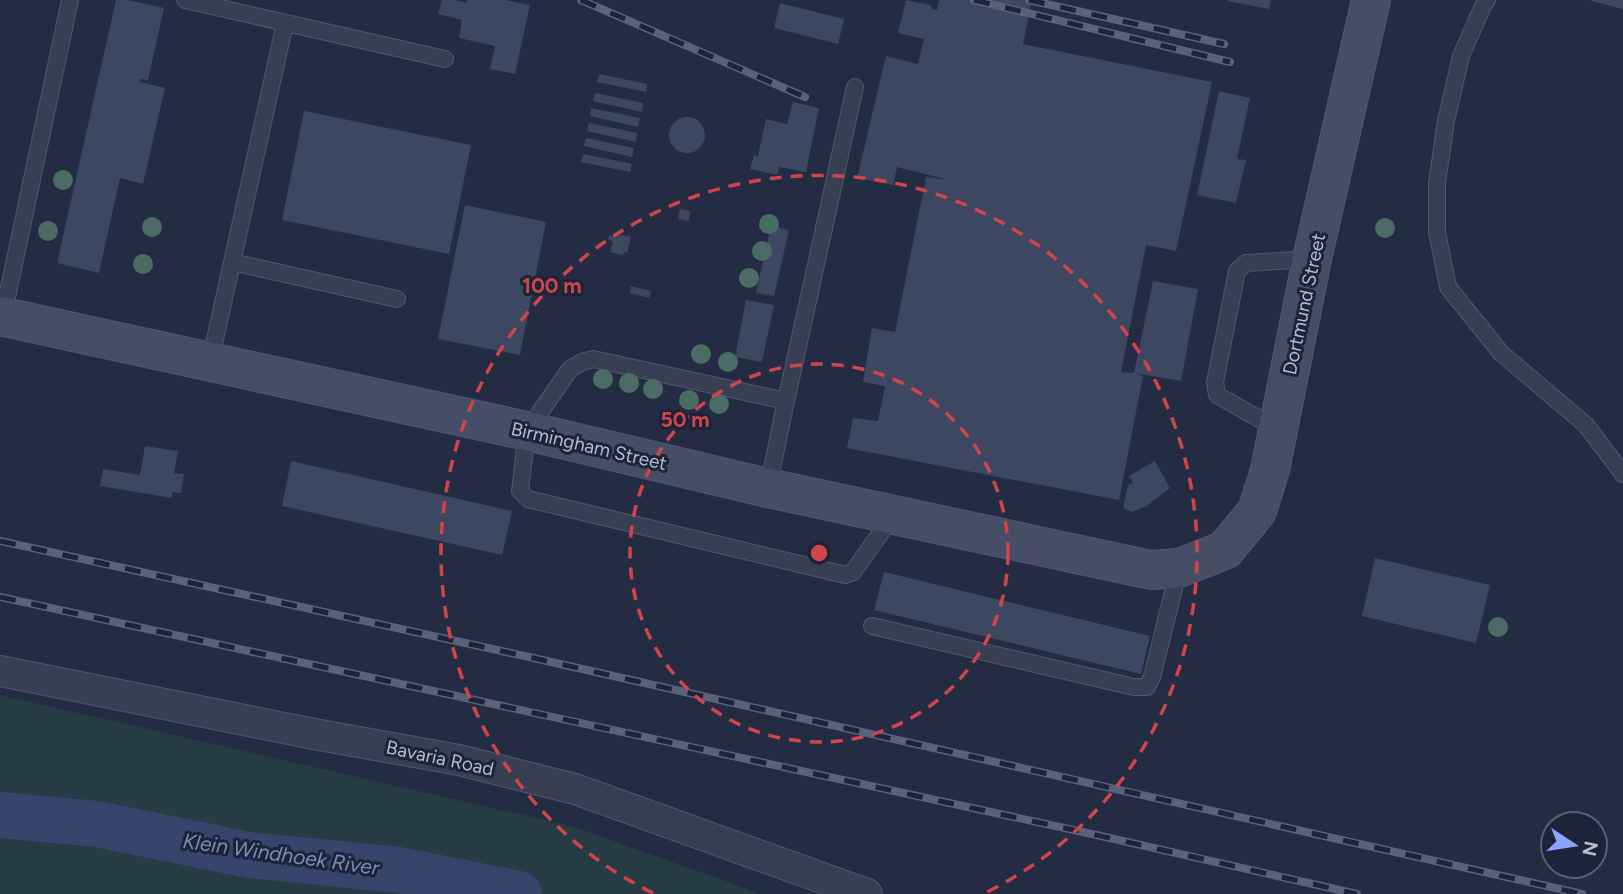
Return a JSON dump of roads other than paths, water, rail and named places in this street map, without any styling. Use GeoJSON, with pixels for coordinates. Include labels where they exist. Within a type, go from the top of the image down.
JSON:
{"type":"FeatureCollection","features":[{"type":"Feature","properties":{"kind":"street","name":"Dortmund Street"},"geometry":{"type":"LineString","coordinates":[[1179,568],[1225,550],[1257,511],[1270,470],[1312,259],[1371,0]]}},
{"type":"Feature","properties":{"kind":"street","name":"Birmingham Street"},"geometry":{"type":"LineString","coordinates":[[1,316],[527,431],[893,515],[1151,570],[1179,568]]}},
{"type":"Feature","properties":{"kind":"street","name":"Bavaria Road"},"geometry":{"type":"LineString","coordinates":[[0,671],[459,760],[575,789],[867,894]]}},
{"type":"Feature","properties":{"kind":"lane"},"geometry":{"type":"LineString","coordinates":[[1,316],[70,0]]}},
{"type":"Feature","properties":{"kind":"lane"},"geometry":{"type":"LineString","coordinates":[[186,0],[445,60]]}},
{"type":"Feature","properties":{"kind":"lane"},"geometry":{"type":"LineString","coordinates":[[1487,0],[1461,56],[1446,121],[1437,183],[1437,232],[1448,287],[1501,353],[1586,425],[1623,474]]}},
{"type":"Feature","properties":{"kind":"lane"},"geometry":{"type":"LineString","coordinates":[[210,362],[285,23]]}},
{"type":"Feature","properties":{"kind":"lane"},"geometry":{"type":"LineString","coordinates":[[768,488],[855,87]]}},
{"type":"Feature","properties":{"kind":"lane"},"geometry":{"type":"LineString","coordinates":[[1278,429],[1217,395],[1215,382],[1237,271],[1246,263],[1312,259]]}},
{"type":"Feature","properties":{"kind":"lane"},"geometry":{"type":"LineString","coordinates":[[233,262],[397,299]]}},
{"type":"Feature","properties":{"kind":"lane"},"geometry":{"type":"LineString","coordinates":[[786,401],[593,359],[582,362],[570,369],[527,431],[520,491],[528,499],[845,575],[853,572],[893,515]]}},
{"type":"Feature","properties":{"kind":"lane"},"geometry":{"type":"LineString","coordinates":[[872,626],[1135,687],[1147,687],[1153,677],[1179,568]]}},
{"type":"Feature","properties":{"kind":"waterway","name":"Klein Windhoek River"},"geometry":{"type":"LineString","coordinates":[[0,815],[97,824],[249,855],[399,870],[519,894]]}},
{"type":"Feature","properties":{"kind":"railway"},"geometry":{"type":"LineString","coordinates":[[581,0],[805,97]]}},
{"type":"Feature","properties":{"kind":"railway"},"geometry":{"type":"LineString","coordinates":[[974,0],[1230,62]]}},
{"type":"Feature","properties":{"kind":"railway"},"geometry":{"type":"LineString","coordinates":[[1029,0],[1224,44]]}},
{"type":"Feature","properties":{"kind":"railway"},"geometry":{"type":"LineString","coordinates":[[0,541],[1582,894]]}},
{"type":"Feature","properties":{"kind":"railway"},"geometry":{"type":"LineString","coordinates":[[0,597],[1357,894]]}}]}
